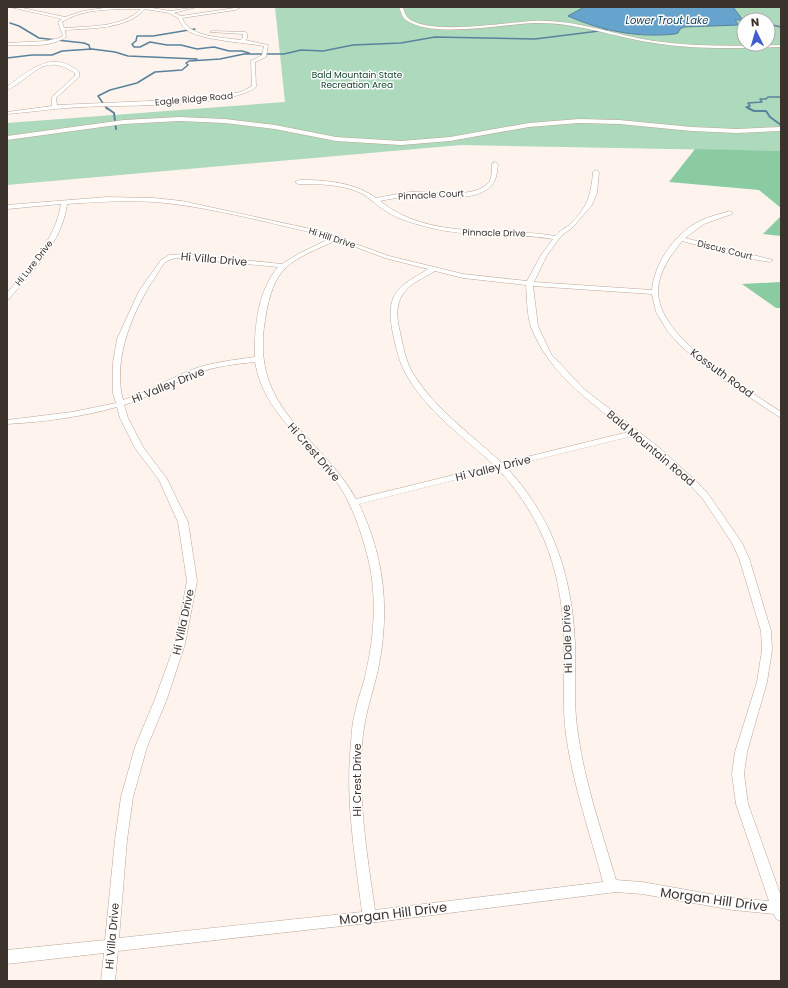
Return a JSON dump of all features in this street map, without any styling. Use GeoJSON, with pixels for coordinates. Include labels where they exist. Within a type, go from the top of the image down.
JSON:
{"type":"FeatureCollection","features":[{"type":"Feature","properties":{"kind":"street"},"geometry":{"type":"LineString","coordinates":[[12,7],[65,18]]}},
{"type":"Feature","properties":{"kind":"street"},"geometry":{"type":"LineString","coordinates":[[80,13],[76,11],[94,7]]}},
{"type":"Feature","properties":{"kind":"street"},"geometry":{"type":"LineString","coordinates":[[170,9],[179,10],[194,7]]}},
{"type":"Feature","properties":{"kind":"street"},"geometry":{"type":"LineString","coordinates":[[180,17],[235,9],[239,7]]}},
{"type":"Feature","properties":{"kind":"street"},"geometry":{"type":"LineString","coordinates":[[401,7],[404,15],[408,19],[417,23],[440,27],[471,28],[528,22],[556,22],[672,44],[724,47],[781,46]]}},
{"type":"Feature","properties":{"kind":"street"},"geometry":{"type":"LineString","coordinates":[[7,44],[54,41],[65,36],[62,29],[129,19],[137,16],[143,8]]}},
{"type":"Feature","properties":{"kind":"street","name":"Eagle Ridge Road"},"geometry":{"type":"LineString","coordinates":[[7,113],[55,107],[143,103],[228,96],[244,93],[254,87],[253,61],[264,56],[266,45],[202,35],[191,31],[183,26],[180,17],[170,9],[106,9],[80,13],[65,18],[60,22],[62,29]]}},
{"type":"Feature","properties":{"kind":"street"},"geometry":{"type":"LineString","coordinates":[[202,35],[210,32],[245,32],[245,39],[241,41]]}},
{"type":"Feature","properties":{"kind":"street"},"geometry":{"type":"LineString","coordinates":[[7,88],[37,66],[57,64],[68,66],[77,72],[77,76],[54,98],[55,107]]}},
{"type":"Feature","properties":{"kind":"street"},"geometry":{"type":"LineString","coordinates":[[7,138],[124,122],[179,120],[232,122],[275,127],[336,139],[401,143],[450,139],[529,125],[579,121],[619,122],[729,130],[781,129]]}},
{"type":"Feature","properties":{"kind":"street","name":"Pinnacle Court"},"geometry":{"type":"LineString","coordinates":[[375,200],[404,195],[453,195],[477,191],[489,185],[493,179],[495,164]]}},
{"type":"Feature","properties":{"kind":"street","name":"Bald Mountain Road"},"geometry":{"type":"LineString","coordinates":[[596,172],[594,194],[589,205],[570,227],[557,238],[538,263],[529,284],[534,326],[548,355],[581,391],[658,452],[694,484],[719,514],[737,543],[744,558],[759,603],[766,631],[767,650],[762,682],[741,752],[738,774],[742,804],[780,911]]}},
{"type":"Feature","properties":{"kind":"street","name":"Pinnacle Drive"},"geometry":{"type":"LineString","coordinates":[[298,182],[322,183],[352,187],[367,194],[399,216],[425,225],[450,231],[471,234],[528,233],[557,238]]}},
{"type":"Feature","properties":{"kind":"street","name":"Hi Hill Drive"},"geometry":{"type":"LineString","coordinates":[[7,207],[64,202],[130,199],[182,203],[284,224],[337,238],[387,257],[463,276],[529,284],[655,292]]}},
{"type":"Feature","properties":{"kind":"street","name":"Hi Lure Drive"},"geometry":{"type":"LineString","coordinates":[[7,298],[54,237],[62,221],[64,202]]}},
{"type":"Feature","properties":{"kind":"street","name":"Kossuth Road"},"geometry":{"type":"LineString","coordinates":[[730,213],[703,220],[688,231],[670,252],[659,270],[655,292],[663,320],[690,351],[706,365],[781,416]]}},
{"type":"Feature","properties":{"kind":"street","name":"Hi Crest Drive"},"geometry":{"type":"LineString","coordinates":[[337,238],[283,266],[272,283],[266,300],[260,334],[259,359],[264,381],[274,405],[300,438],[336,475],[353,503],[364,526],[371,547],[377,574],[381,604],[377,649],[359,719],[356,747],[357,816],[369,916]]}},
{"type":"Feature","properties":{"kind":"street","name":"Discus Court"},"geometry":{"type":"LineString","coordinates":[[681,239],[745,256],[770,260]]}},
{"type":"Feature","properties":{"kind":"street","name":"Hi Villa Drive"},"geometry":{"type":"LineString","coordinates":[[108,981],[121,840],[127,797],[141,748],[161,699],[180,644],[192,581],[183,522],[163,479],[139,448],[124,418],[118,393],[117,363],[121,339],[142,291],[163,261],[169,257],[176,255],[283,266]]}},
{"type":"Feature","properties":{"kind":"street","name":"Hi Dale Drive"},"geometry":{"type":"LineString","coordinates":[[433,269],[402,291],[397,298],[395,305],[395,327],[401,353],[410,374],[433,405],[501,466],[528,499],[551,541],[565,592],[569,632],[568,683],[572,733],[585,796],[611,887]]}},
{"type":"Feature","properties":{"kind":"street","name":"Hi Valley Drive"},"geometry":{"type":"LineString","coordinates":[[7,422],[101,409],[151,393],[193,373],[221,365],[259,359]]}},
{"type":"Feature","properties":{"kind":"street","name":"Hi Valley Drive"},"geometry":{"type":"LineString","coordinates":[[353,503],[633,432]]}},
{"type":"Feature","properties":{"kind":"street","name":"Morgan Hill Drive"},"geometry":{"type":"LineString","coordinates":[[7,956],[369,916],[611,887],[642,888],[780,911]]}},
{"type":"Feature","properties":{"kind":"green space","name":"Bald Mountain State Recreation Area"},"geometry":{"type":"Polygon","coordinates":[[[275,7],[781,7],[781,151],[461,145],[7,185],[7,123],[285,102],[275,7]]]}},
{"type":"Feature","properties":{"kind":"green space"},"geometry":{"type":"Polygon","coordinates":[[[695,149],[781,151],[781,208],[759,190],[669,182],[695,149]]]}},
{"type":"Feature","properties":{"kind":"green space"},"geometry":{"type":"Polygon","coordinates":[[[781,216],[781,236],[763,234],[781,216]]]}},
{"type":"Feature","properties":{"kind":"green space"},"geometry":{"type":"Polygon","coordinates":[[[781,282],[781,308],[776,308],[742,284],[781,282]]]}},
{"type":"Feature","properties":{"kind":"water","name":"Lower Trout Lake"},"geometry":{"type":"Polygon","coordinates":[[[584,7],[733,7],[737,12],[735,20],[736,25],[684,27],[680,29],[678,33],[661,35],[620,32],[594,26],[568,16],[584,7]]]}},
{"type":"Feature","properties":{"kind":"waterway"},"geometry":{"type":"LineString","coordinates":[[10,23],[19,26],[39,38],[84,43],[89,45],[90,49]]}},
{"type":"Feature","properties":{"kind":"waterway"},"geometry":{"type":"LineString","coordinates":[[776,26],[781,27]]}},
{"type":"Feature","properties":{"kind":"waterway"},"geometry":{"type":"LineString","coordinates":[[195,29],[153,36],[137,36],[136,41],[132,44],[134,47],[140,47],[150,42],[167,45],[181,45],[197,49],[214,47],[229,51],[242,51],[249,53]]}},
{"type":"Feature","properties":{"kind":"waterway"},"geometry":{"type":"LineString","coordinates":[[107,109],[98,96],[110,90],[137,83],[155,72],[182,70],[188,65],[186,63],[189,61],[220,59],[244,54],[284,54],[301,50],[323,51],[353,45],[401,43],[435,37],[535,39],[607,30]]}},
{"type":"Feature","properties":{"kind":"waterway"},"geometry":{"type":"LineString","coordinates":[[7,58],[32,55],[52,55],[62,51],[92,49],[115,52],[128,56],[197,59]]}},
{"type":"Feature","properties":{"kind":"waterway"},"geometry":{"type":"LineString","coordinates":[[781,97],[768,97],[766,99],[760,99],[762,102],[748,103],[750,106],[746,107],[754,111],[766,111],[770,117],[781,125]]}},
{"type":"Feature","properties":{"kind":"waterway"},"geometry":{"type":"LineString","coordinates":[[107,108],[114,113],[116,129]]}}]}
